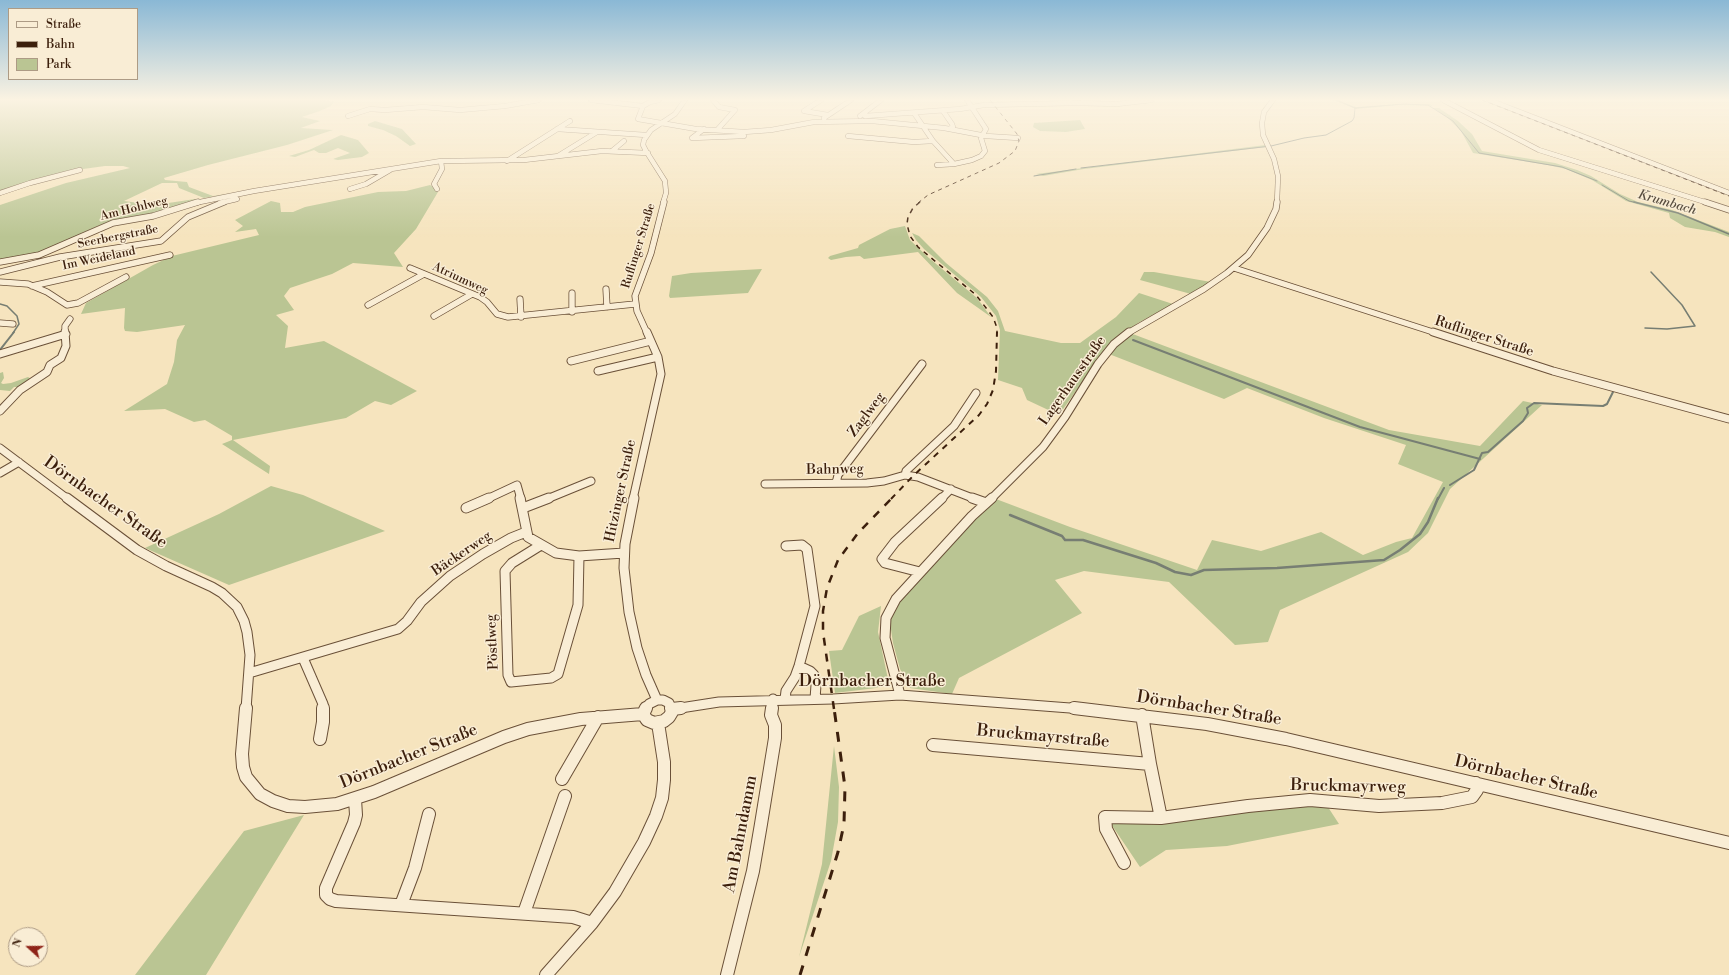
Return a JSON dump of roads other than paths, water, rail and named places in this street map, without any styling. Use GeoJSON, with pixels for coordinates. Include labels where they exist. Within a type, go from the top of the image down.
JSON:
{"type":"FeatureCollection","features":[{"type":"Feature","properties":{"kind":"street"},"geometry":{"type":"LineString","coordinates":[[507,161],[531,146]]}},
{"type":"Feature","properties":{"kind":"street"},"geometry":{"type":"LineString","coordinates":[[558,157],[576,146]]}},
{"type":"Feature","properties":{"kind":"street"},"geometry":{"type":"LineString","coordinates":[[612,151],[619,146]]}},
{"type":"Feature","properties":{"kind":"street","name":"Ruflinger Straße"},"geometry":{"type":"LineString","coordinates":[[635,304],[636,288],[648,264],[666,193],[663,176],[643,146]]}},
{"type":"Feature","properties":{"kind":"street"},"geometry":{"type":"LineString","coordinates":[[937,146],[954,164]]}},
{"type":"Feature","properties":{"kind":"street"},"geometry":{"type":"LineString","coordinates":[[937,165],[954,164],[972,160],[982,154],[985,149],[983,146]]}},
{"type":"Feature","properties":{"kind":"street","name":"Lagerhausstraße"},"geometry":{"type":"LineString","coordinates":[[900,695],[886,647],[885,624],[888,612],[896,599],[986,503],[1043,447],[1065,417],[1101,360],[1114,344],[1135,328],[1204,289],[1234,268],[1248,255],[1272,219],[1276,209],[1278,196],[1278,176],[1268,146]]}},
{"type":"Feature","properties":{"kind":"street"},"geometry":{"type":"LineString","coordinates":[[1528,146],[1729,210]]}},
{"type":"Feature","properties":{"kind":"street"},"geometry":{"type":"LineString","coordinates":[[1606,146],[1729,193]]}},
{"type":"Feature","properties":{"kind":"street"},"geometry":{"type":"LineString","coordinates":[[276,188],[396,167],[441,161],[507,161],[558,157],[598,151],[648,153]]}},
{"type":"Feature","properties":{"kind":"street"},"geometry":{"type":"LineString","coordinates":[[437,189],[434,184],[442,169],[441,161]]}},
{"type":"Feature","properties":{"kind":"street"},"geometry":{"type":"LineString","coordinates":[[350,189],[366,184],[396,167]]}},
{"type":"Feature","properties":{"kind":"street"},"geometry":{"type":"LineString","coordinates":[[0,194],[30,183],[80,170]]}},
{"type":"Feature","properties":{"kind":"street","name":"Am Hohlweg"},"geometry":{"type":"LineString","coordinates":[[0,262],[32,257],[46,253],[98,229],[118,222],[153,216],[209,199],[276,188]]}},
{"type":"Feature","properties":{"kind":"street","name":"Seerbergstraße"},"geometry":{"type":"LineString","coordinates":[[0,272],[60,257],[158,242],[164,240],[185,220],[198,212],[217,204],[276,188]]}},
{"type":"Feature","properties":{"kind":"street","name":"Im Weideland"},"geometry":{"type":"LineString","coordinates":[[32,286],[170,255]]}},
{"type":"Feature","properties":{"kind":"street","name":"Atriumweg"},"geometry":{"type":"LineString","coordinates":[[410,268],[484,299],[499,316],[521,317],[635,304]]}},
{"type":"Feature","properties":{"kind":"street","name":"Ruflinger Straße"},"geometry":{"type":"LineString","coordinates":[[1234,268],[1553,371],[1729,419]]}},
{"type":"Feature","properties":{"kind":"street"},"geometry":{"type":"LineString","coordinates":[[368,305],[424,274]]}},
{"type":"Feature","properties":{"kind":"street","name":"Im Weideland"},"geometry":{"type":"LineString","coordinates":[[0,282],[21,283],[32,286],[47,292],[64,304],[72,304],[78,303],[126,277]]}},
{"type":"Feature","properties":{"kind":"street"},"geometry":{"type":"LineString","coordinates":[[606,290],[607,307]]}},
{"type":"Feature","properties":{"kind":"street"},"geometry":{"type":"LineString","coordinates":[[572,293],[572,312]]}},
{"type":"Feature","properties":{"kind":"street"},"geometry":{"type":"LineString","coordinates":[[434,316],[472,294]]}},
{"type":"Feature","properties":{"kind":"street"},"geometry":{"type":"LineString","coordinates":[[520,299],[521,317]]}},
{"type":"Feature","properties":{"kind":"street","name":"Hitzinger Straße"},"geometry":{"type":"LineString","coordinates":[[635,304],[638,315],[658,356],[660,366],[660,382],[629,518],[624,552],[629,612],[642,664],[657,700]]}},
{"type":"Feature","properties":{"kind":"street"},"geometry":{"type":"LineString","coordinates":[[0,411],[20,390],[47,372],[50,365],[61,358],[66,346],[65,326],[70,319]]}},
{"type":"Feature","properties":{"kind":"street"},"geometry":{"type":"LineString","coordinates":[[0,323],[13,324]]}},
{"type":"Feature","properties":{"kind":"street"},"geometry":{"type":"LineString","coordinates":[[2,353],[66,334]]}},
{"type":"Feature","properties":{"kind":"street"},"geometry":{"type":"LineString","coordinates":[[572,361],[651,340]]}},
{"type":"Feature","properties":{"kind":"street"},"geometry":{"type":"LineString","coordinates":[[598,371],[658,356]]}},
{"type":"Feature","properties":{"kind":"street","name":"Zaglweg"},"geometry":{"type":"LineString","coordinates":[[836,483],[838,475],[922,364]]}},
{"type":"Feature","properties":{"kind":"street"},"geometry":{"type":"LineString","coordinates":[[904,475],[906,471],[954,426],[976,393]]}},
{"type":"Feature","properties":{"kind":"street","name":"Dörnbacher Straße"},"geometry":{"type":"LineString","coordinates":[[0,448],[137,550],[166,566],[212,587],[231,601],[240,612],[247,632],[250,655],[242,754],[243,767],[246,778],[253,787],[260,794],[273,801],[288,806],[322,807],[355,799],[522,731],[562,721],[644,714]]}},
{"type":"Feature","properties":{"kind":"street"},"geometry":{"type":"LineString","coordinates":[[0,473],[19,462]]}},
{"type":"Feature","properties":{"kind":"street","name":"Bahnweg"},"geometry":{"type":"LineString","coordinates":[[765,484],[876,483],[904,475],[918,478],[986,503]]}},
{"type":"Feature","properties":{"kind":"street"},"geometry":{"type":"LineString","coordinates":[[523,508],[591,481]]}},
{"type":"Feature","properties":{"kind":"street"},"geometry":{"type":"LineString","coordinates":[[466,508],[517,485],[528,537],[556,554],[579,556],[624,552]]}},
{"type":"Feature","properties":{"kind":"street"},"geometry":{"type":"LineString","coordinates":[[920,572],[885,563],[882,559],[895,542],[950,489]]}},
{"type":"Feature","properties":{"kind":"street","name":"Bäckerweg"},"geometry":{"type":"LineString","coordinates":[[249,673],[303,658],[344,644],[398,630],[407,622],[421,602],[450,576],[483,554],[511,538],[526,532]]}},
{"type":"Feature","properties":{"kind":"street","name":"Pöstlweg"},"geometry":{"type":"LineString","coordinates":[[541,545],[512,563],[506,571],[508,675],[511,682],[550,678],[558,674],[578,605],[579,556]]}},
{"type":"Feature","properties":{"kind":"street","name":"Am Bahndamm"},"geometry":{"type":"LineString","coordinates":[[727,975],[753,871],[761,824],[775,738],[775,725],[771,715],[779,699],[795,677],[800,666],[814,612],[815,603],[807,549],[802,545],[786,546]]}},
{"type":"Feature","properties":{"kind":"street"},"geometry":{"type":"LineString","coordinates":[[303,658],[323,704],[323,722],[320,739]]}},
{"type":"Feature","properties":{"kind":"street"},"geometry":{"type":"LineString","coordinates":[[800,666],[810,671],[814,675],[816,685],[815,700]]}},
{"type":"Feature","properties":{"kind":"street","name":"Dörnbacher Straße"},"geometry":{"type":"LineString","coordinates":[[672,709],[719,702],[779,699],[815,700],[900,695],[1058,706],[1142,715],[1207,724],[1286,739],[1729,843]]}},
{"type":"Feature","properties":{"kind":"street"},"geometry":{"type":"LineString","coordinates":[[657,700],[668,702],[672,709],[669,717],[658,723],[647,720],[644,714],[646,707],[657,700]]}},
{"type":"Feature","properties":{"kind":"street"},"geometry":{"type":"LineString","coordinates":[[1124,863],[1106,829],[1105,817],[1161,818],[1142,715]]}},
{"type":"Feature","properties":{"kind":"street"},"geometry":{"type":"LineString","coordinates":[[562,779],[598,717]]}},
{"type":"Feature","properties":{"kind":"street"},"geometry":{"type":"LineString","coordinates":[[546,975],[592,923],[614,892],[631,866],[656,816],[662,798],[664,780],[664,762],[658,723]]}},
{"type":"Feature","properties":{"kind":"street","name":"Bruckmayrstraße"},"geometry":{"type":"LineString","coordinates":[[933,744],[1150,764]]}},
{"type":"Feature","properties":{"kind":"street","name":"Bruckmayrweg"},"geometry":{"type":"LineString","coordinates":[[1161,818],[1248,806],[1310,800],[1379,806],[1442,803],[1472,797],[1477,790],[1476,783]]}},
{"type":"Feature","properties":{"kind":"street"},"geometry":{"type":"LineString","coordinates":[[524,913],[565,796]]}},
{"type":"Feature","properties":{"kind":"street"},"geometry":{"type":"LineString","coordinates":[[355,799],[356,814],[354,823],[326,888],[326,895],[330,899],[336,901],[573,917],[592,923]]}},
{"type":"Feature","properties":{"kind":"street"},"geometry":{"type":"LineString","coordinates":[[401,905],[415,868],[429,814]]}},
{"type":"Feature","properties":{"kind":"waterway"},"geometry":{"type":"LineString","coordinates":[[1081,168],[1273,146]]}},
{"type":"Feature","properties":{"kind":"waterway","name":"Krumbach"},"geometry":{"type":"LineString","coordinates":[[1473,146],[1479,153],[1562,167],[1597,181]]}},
{"type":"Feature","properties":{"kind":"waterway"},"geometry":{"type":"LineString","coordinates":[[1034,176],[1076,169]]}},
{"type":"Feature","properties":{"kind":"waterway","name":"Krumbach"},"geometry":{"type":"LineString","coordinates":[[1602,185],[1629,201],[1638,203]]}},
{"type":"Feature","properties":{"kind":"waterway","name":"Krumbach"},"geometry":{"type":"LineString","coordinates":[[1634,202],[1638,203]]}},
{"type":"Feature","properties":{"kind":"waterway","name":"Krumbach"},"geometry":{"type":"LineString","coordinates":[[1638,203],[1678,213],[1729,234]]}},
{"type":"Feature","properties":{"kind":"waterway"},"geometry":{"type":"LineString","coordinates":[[1645,328],[1667,329],[1695,326],[1682,305],[1651,272]]}},
{"type":"Feature","properties":{"kind":"waterway"},"geometry":{"type":"LineString","coordinates":[[0,304],[7,306],[17,316],[19,324],[13,333]]}},
{"type":"Feature","properties":{"kind":"waterway"},"geometry":{"type":"LineString","coordinates":[[0,350],[14,332]]}},
{"type":"Feature","properties":{"kind":"waterway"},"geometry":{"type":"LineString","coordinates":[[1133,340],[1360,427],[1479,459]]}},
{"type":"Feature","properties":{"kind":"waterway"},"geometry":{"type":"LineString","coordinates":[[1479,459],[1482,453],[1488,452],[1523,421],[1528,413],[1527,408],[1534,403],[1603,406],[1607,404],[1613,392]]}},
{"type":"Feature","properties":{"kind":"waterway"},"geometry":{"type":"LineString","coordinates":[[1450,485],[1474,470],[1479,459]]}},
{"type":"Feature","properties":{"kind":"waterway"},"geometry":{"type":"LineString","coordinates":[[1438,499],[1444,488]]}},
{"type":"Feature","properties":{"kind":"waterway"},"geometry":{"type":"LineString","coordinates":[[1010,515],[1062,536],[1065,540],[1083,540],[1156,563],[1175,572],[1191,575],[1204,570],[1277,568],[1384,560],[1400,550],[1420,534],[1428,522],[1438,498]]}},
{"type":"Feature","properties":{"kind":"railway"},"geometry":{"type":"LineString","coordinates":[[918,203],[928,195],[999,163],[1015,151],[1017,146]]}},
{"type":"Feature","properties":{"kind":"railway"},"geometry":{"type":"LineString","coordinates":[[1599,146],[1729,196]]}},
{"type":"Feature","properties":{"kind":"railway"},"geometry":{"type":"LineString","coordinates":[[920,202],[913,208],[908,217],[907,224],[910,236],[918,247],[976,295],[993,317],[997,332]]}},
{"type":"Feature","properties":{"kind":"railway"},"geometry":{"type":"LineString","coordinates":[[891,499],[913,476],[979,415],[987,404],[993,390],[996,371],[997,332]]}},
{"type":"Feature","properties":{"kind":"railway"},"geometry":{"type":"LineString","coordinates":[[834,709],[823,632],[823,611],[827,588],[838,560],[858,533],[892,498]]}},
{"type":"Feature","properties":{"kind":"railway"},"geometry":{"type":"LineString","coordinates":[[800,975],[838,852],[844,824],[845,787],[834,708]]}}]}
